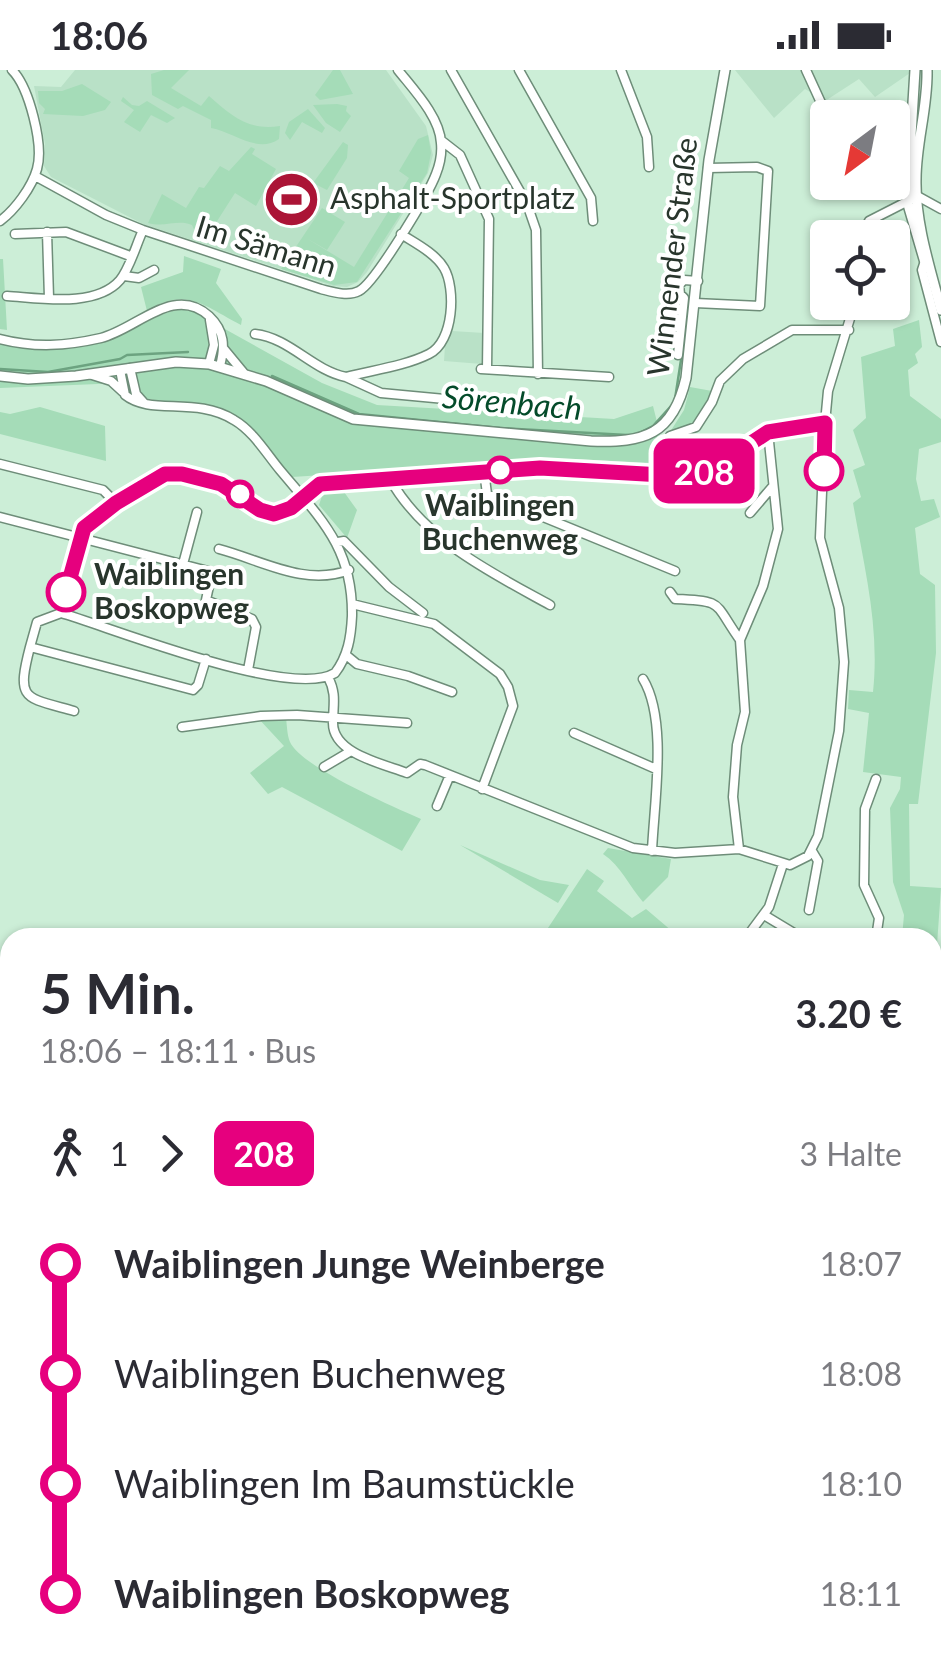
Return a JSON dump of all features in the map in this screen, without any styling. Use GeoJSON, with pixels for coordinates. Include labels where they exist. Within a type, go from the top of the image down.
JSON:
{"type":"FeatureCollection","features":[{"type":"Feature","properties":{"kind":"street"},"geometry":{"type":"LineString","coordinates":[[0,221],[13,209],[39,163],[23,84],[12,70]]}},
{"type":"Feature","properties":{"kind":"street"},"geometry":{"type":"LineString","coordinates":[[398,70],[418,95],[442,141],[460,154],[490,220],[484,369],[610,377]]}},
{"type":"Feature","properties":{"kind":"street"},"geometry":{"type":"LineString","coordinates":[[451,70],[527,204],[536,230],[538,374]]}},
{"type":"Feature","properties":{"kind":"street"},"geometry":{"type":"LineString","coordinates":[[519,70],[591,198],[593,222]]}},
{"type":"Feature","properties":{"kind":"street"},"geometry":{"type":"LineString","coordinates":[[621,70],[647,137],[649,167]]}},
{"type":"Feature","properties":{"kind":"street","name":"Winnender Straße"},"geometry":{"type":"LineString","coordinates":[[0,376],[28,379],[176,362],[215,365],[244,373],[353,419],[626,442],[648,436],[664,426],[676,410],[686,378],[708,168],[725,70]]}},
{"type":"Feature","properties":{"kind":"street"},"geometry":{"type":"LineString","coordinates":[[806,70],[820,100]]}},
{"type":"Feature","properties":{"kind":"street"},"geometry":{"type":"LineString","coordinates":[[910,131],[914,70]]}},
{"type":"Feature","properties":{"kind":"street"},"geometry":{"type":"LineString","coordinates":[[927,70],[910,196],[924,264],[934,282]]}},
{"type":"Feature","properties":{"kind":"street","name":"Im Sämann"},"geometry":{"type":"LineString","coordinates":[[35,176],[106,215],[143,230],[296,281],[348,294],[365,287],[401,234],[436,176],[442,141]]}},
{"type":"Feature","properties":{"kind":"street"},"geometry":{"type":"LineString","coordinates":[[695,303],[760,306],[768,171],[708,168]]}},
{"type":"Feature","properties":{"kind":"street"},"geometry":{"type":"LineString","coordinates":[[910,196],[937,206]]}},
{"type":"Feature","properties":{"kind":"street"},"geometry":{"type":"LineString","coordinates":[[910,196],[941,310]]}},
{"type":"Feature","properties":{"kind":"street"},"geometry":{"type":"LineString","coordinates":[[871,220],[903,200]]}},
{"type":"Feature","properties":{"kind":"street"},"geometry":{"type":"LineString","coordinates":[[7,296],[49,298],[102,293],[124,276],[143,230]]}},
{"type":"Feature","properties":{"kind":"street"},"geometry":{"type":"LineString","coordinates":[[46,232],[49,298]]}},
{"type":"Feature","properties":{"kind":"street"},"geometry":{"type":"LineString","coordinates":[[15,234],[66,232],[130,256]]}},
{"type":"Feature","properties":{"kind":"street"},"geometry":{"type":"LineString","coordinates":[[346,378],[428,355],[446,333],[450,287],[446,271],[401,234]]}},
{"type":"Feature","properties":{"kind":"street"},"geometry":{"type":"LineString","coordinates":[[924,264],[922,270],[941,342]]}},
{"type":"Feature","properties":{"kind":"street"},"geometry":{"type":"LineString","coordinates":[[124,276],[139,278],[154,270]]}},
{"type":"Feature","properties":{"kind":"street"},"geometry":{"type":"LineString","coordinates":[[678,354],[684,298],[678,285],[684,280],[698,281]]}},
{"type":"Feature","properties":{"kind":"street"},"geometry":{"type":"LineString","coordinates":[[0,339],[30,346],[67,346],[110,336],[174,304],[193,306],[222,333],[224,349],[244,373]]}},
{"type":"Feature","properties":{"kind":"street"},"geometry":{"type":"LineString","coordinates":[[208,316],[214,334],[215,365]]}},
{"type":"Feature","properties":{"kind":"street"},"geometry":{"type":"LineString","coordinates":[[328,677],[336,698],[336,735],[351,751],[407,773],[425,765],[611,842],[675,853],[739,850],[783,864],[798,862],[812,851],[838,731],[844,676],[838,608],[820,538],[828,390],[850,320]]}},
{"type":"Feature","properties":{"kind":"street"},"geometry":{"type":"LineString","coordinates":[[670,436],[696,427],[725,375],[792,330],[848,330]]}},
{"type":"Feature","properties":{"kind":"street"},"geometry":{"type":"LineString","coordinates":[[255,334],[272,336],[332,374],[381,394],[466,401]]}},
{"type":"Feature","properties":{"kind":"street"},"geometry":{"type":"LineString","coordinates":[[215,365],[224,349]]}},
{"type":"Feature","properties":{"kind":"street"},"geometry":{"type":"LineString","coordinates":[[125,369],[125,395]]}},
{"type":"Feature","properties":{"kind":"street"},"geometry":{"type":"LineString","coordinates":[[125,369],[136,394],[148,406]]}},
{"type":"Feature","properties":{"kind":"street"},"geometry":{"type":"LineString","coordinates":[[74,711],[33,700],[24,691],[22,678],[37,622],[61,613],[118,629],[132,639],[248,670],[311,681],[328,677],[340,667],[352,631],[349,570],[338,542],[306,498],[236,420],[204,407],[148,406],[125,395],[116,383],[89,374]]}},
{"type":"Feature","properties":{"kind":"street"},"geometry":{"type":"LineString","coordinates":[[61,613],[79,538],[89,521],[156,478],[182,474],[221,484],[267,514],[291,508],[320,484],[540,468],[680,476],[719,464],[768,432],[825,423]]}},
{"type":"Feature","properties":{"kind":"street"},"geometry":{"type":"LineString","coordinates":[[739,850],[734,796],[737,745],[744,712],[740,640],[774,553],[778,530],[768,432]]}},
{"type":"Feature","properties":{"kind":"street"},"geometry":{"type":"LineString","coordinates":[[0,464],[103,490],[116,503]]}},
{"type":"Feature","properties":{"kind":"street"},"geometry":{"type":"LineString","coordinates":[[484,472],[488,494],[674,571]]}},
{"type":"Feature","properties":{"kind":"street"},"geometry":{"type":"LineString","coordinates":[[390,479],[442,540],[550,605]]}},
{"type":"Feature","properties":{"kind":"street"},"geometry":{"type":"LineString","coordinates":[[750,512],[773,486]]}},
{"type":"Feature","properties":{"kind":"street"},"geometry":{"type":"LineString","coordinates":[[183,564],[197,512]]}},
{"type":"Feature","properties":{"kind":"street"},"geometry":{"type":"LineString","coordinates":[[0,517],[212,572],[206,600],[252,619],[256,627],[248,670]]}},
{"type":"Feature","properties":{"kind":"street"},"geometry":{"type":"LineString","coordinates":[[338,542],[344,542],[423,613]]}},
{"type":"Feature","properties":{"kind":"street"},"geometry":{"type":"LineString","coordinates":[[219,549],[312,576],[333,576],[349,570]]}},
{"type":"Feature","properties":{"kind":"street"},"geometry":{"type":"LineString","coordinates":[[670,592],[674,599],[716,603],[740,640]]}},
{"type":"Feature","properties":{"kind":"street"},"geometry":{"type":"LineString","coordinates":[[352,604],[434,624],[500,674],[513,706],[482,788]]}},
{"type":"Feature","properties":{"kind":"street"},"geometry":{"type":"LineString","coordinates":[[411,619],[412,605]]}},
{"type":"Feature","properties":{"kind":"street"},"geometry":{"type":"LineString","coordinates":[[30,647],[193,690],[206,659]]}},
{"type":"Feature","properties":{"kind":"street"},"geometry":{"type":"LineString","coordinates":[[346,655],[357,664],[452,692]]}},
{"type":"Feature","properties":{"kind":"street"},"geometry":{"type":"LineString","coordinates":[[643,679],[652,693],[656,769],[652,851]]}},
{"type":"Feature","properties":{"kind":"street"},"geometry":{"type":"LineString","coordinates":[[182,726],[261,716],[333,716],[407,723]]}},
{"type":"Feature","properties":{"kind":"street"},"geometry":{"type":"LineString","coordinates":[[574,733],[656,769]]}},
{"type":"Feature","properties":{"kind":"street"},"geometry":{"type":"LineString","coordinates":[[324,767],[351,751]]}},
{"type":"Feature","properties":{"kind":"street"},"geometry":{"type":"LineString","coordinates":[[437,806],[450,775]]}},
{"type":"Feature","properties":{"kind":"street"},"geometry":{"type":"LineString","coordinates":[[876,779],[865,809],[864,890],[879,918],[878,928]]}},
{"type":"Feature","properties":{"kind":"street"},"geometry":{"type":"LineString","coordinates":[[809,910],[818,862],[812,851]]}},
{"type":"Feature","properties":{"kind":"street"},"geometry":{"type":"LineString","coordinates":[[754,928],[764,915],[783,864]]}},
{"type":"Feature","properties":{"kind":"street"},"geometry":{"type":"LineString","coordinates":[[764,915],[785,928]]}},
{"type":"Feature","properties":{"kind":"shaded area"},"geometry":{"type":"Polygon","coordinates":[[[75,70],[386,70],[426,126],[433,155],[428,173],[367,272],[347,287],[333,286],[143,224],[51,177],[44,166],[45,144],[34,86],[61,87],[75,70]]]}},
{"type":"Feature","properties":{"kind":"shaded area"},"geometry":{"type":"Polygon","coordinates":[[[189,70],[171,88],[201,106],[209,96],[250,124],[280,126],[279,139],[262,144],[245,141],[211,128],[211,120],[183,106],[178,109],[152,95],[151,74],[189,70]]]}},
{"type":"Feature","properties":{"kind":"shaded area"},"geometry":{"type":"Polygon","coordinates":[[[333,70],[340,70],[353,94],[320,100],[315,95],[333,70]]]}},
{"type":"Feature","properties":{"kind":"shaded area"},"geometry":{"type":"Polygon","coordinates":[[[735,70],[909,70],[875,97],[859,79],[827,100],[805,89],[774,118],[735,70]]]}},
{"type":"Feature","properties":{"kind":"shaded area"},"geometry":{"type":"Polygon","coordinates":[[[82,84],[111,102],[105,110],[83,116],[43,114],[45,109],[39,103],[38,91],[62,91],[82,84]]]}},
{"type":"Feature","properties":{"kind":"shaded area"},"geometry":{"type":"Polygon","coordinates":[[[123,97],[132,105],[147,101],[175,118],[167,123],[151,115],[140,132],[124,122],[134,110],[121,101],[123,97]]]}},
{"type":"Feature","properties":{"kind":"shaded area"},"geometry":{"type":"Polygon","coordinates":[[[313,105],[347,106],[351,116],[340,132],[326,123],[313,105]]]}},
{"type":"Feature","properties":{"kind":"shaded area"},"geometry":{"type":"Polygon","coordinates":[[[308,109],[325,128],[322,133],[302,122],[290,140],[285,133],[289,122],[308,109]]]}},
{"type":"Feature","properties":{"kind":"shaded area"},"geometry":{"type":"Polygon","coordinates":[[[428,135],[431,153],[427,173],[357,282],[334,285],[281,269],[322,208],[345,222],[327,250],[306,238],[354,267],[409,178],[399,171],[418,139],[428,135]]]}},
{"type":"Feature","properties":{"kind":"shaded area"},"geometry":{"type":"Polygon","coordinates":[[[343,142],[348,145],[347,158],[327,190],[313,183],[343,142]]]}},
{"type":"Feature","properties":{"kind":"shaded area"},"geometry":{"type":"Polygon","coordinates":[[[251,147],[255,149],[252,154],[276,169],[256,206],[235,193],[212,229],[207,226],[210,234],[197,236],[192,225],[186,223],[148,223],[162,194],[186,208],[199,187],[204,188],[220,166],[229,171],[251,147]]]}},
{"type":"Feature","properties":{"kind":"shaded area","name":"Asphalt-Sportplatz"},"geometry":{"type":"Polygon","coordinates":[[[282,173],[318,196],[299,225],[264,202],[282,173]]]}},
{"type":"Feature","properties":{"kind":"shaded area"},"geometry":{"type":"Polygon","coordinates":[[[184,256],[221,269],[216,283],[242,319],[241,325],[184,299],[147,311],[141,287],[183,272],[184,256]]]}},
{"type":"Feature","properties":{"kind":"shaded area"},"geometry":{"type":"Polygon","coordinates":[[[3,259],[7,330],[0,329],[3,259]]]}},
{"type":"Feature","properties":{"kind":"shaded area"},"geometry":{"type":"Polygon","coordinates":[[[187,308],[322,383],[377,405],[614,419],[653,406],[659,430],[652,463],[574,459],[292,477],[244,424],[212,406],[144,398],[122,383],[0,388],[0,344],[41,349],[82,347],[187,308]]]}},
{"type":"Feature","properties":{"kind":"shaded area"},"geometry":{"type":"Polygon","coordinates":[[[919,320],[922,347],[915,354],[918,363],[908,370],[910,396],[941,419],[941,442],[919,449],[916,479],[921,501],[934,499],[940,517],[915,528],[920,574],[935,585],[936,653],[918,804],[909,804],[910,886],[941,888],[938,928],[903,928],[904,915],[893,882],[890,808],[900,789],[901,777],[863,772],[869,713],[848,709],[849,690],[873,692],[875,668],[870,597],[853,503],[861,497],[853,470],[865,465],[853,430],[866,418],[861,357],[895,346],[893,329],[919,320]]]}},
{"type":"Feature","properties":{"kind":"shaded area"},"geometry":{"type":"Polygon","coordinates":[[[452,331],[484,333],[482,364],[444,361],[452,331]]]}},
{"type":"Feature","properties":{"kind":"shaded area"},"geometry":{"type":"Polygon","coordinates":[[[690,387],[712,391],[695,422],[670,432],[684,410],[690,387]]]}},
{"type":"Feature","properties":{"kind":"shaded area"},"geometry":{"type":"Polygon","coordinates":[[[40,407],[105,426],[106,461],[0,434],[0,412],[10,414],[40,407]]]}},
{"type":"Feature","properties":{"kind":"shaded area"},"geometry":{"type":"Polygon","coordinates":[[[339,485],[357,510],[347,538],[319,505],[325,487],[339,485]]]}},
{"type":"Feature","properties":{"kind":"shaded area"},"geometry":{"type":"Polygon","coordinates":[[[258,718],[286,718],[290,742],[311,763],[421,819],[402,851],[282,787],[268,794],[250,773],[284,746],[258,718]]]}},
{"type":"Feature","properties":{"kind":"shaded area"},"geometry":{"type":"Polygon","coordinates":[[[460,845],[540,880],[569,885],[558,903],[460,845]]]}},
{"type":"Feature","properties":{"kind":"shaded area"},"geometry":{"type":"Polygon","coordinates":[[[608,848],[671,859],[668,877],[643,902],[603,854],[608,848]]]}},
{"type":"Feature","properties":{"kind":"shaded area"},"geometry":{"type":"Polygon","coordinates":[[[587,869],[604,881],[597,891],[632,918],[646,909],[668,928],[548,928],[587,869]]]}},
{"type":"Feature","properties":{"kind":"waterway","name":"Sörenbach"},"geometry":{"type":"LineString","coordinates":[[675,399],[685,334]]}},
{"type":"Feature","properties":{"kind":"waterway","name":"Sörenbach"},"geometry":{"type":"LineString","coordinates":[[0,369],[48,372],[127,355],[188,352]]}},
{"type":"Feature","properties":{"kind":"waterway","name":"Sörenbach"},"geometry":{"type":"LineString","coordinates":[[272,376],[359,414],[627,435]]}},
{"type":"Feature","properties":{"kind":"waterway","name":"Sörenbach"},"geometry":{"type":"LineString","coordinates":[[639,433],[653,426],[671,406]]}},
{"type":"Feature","properties":{"kind":"bus line","name":"208"},"geometry":{"type":"LineString","coordinates":[[66,592],[79,538],[89,521],[165,474],[221,484],[267,514],[274,514],[291,508],[320,484],[540,468],[680,476],[719,464],[768,432],[825,423],[824,471]]}},
{"type":"Feature","properties":{"kind":"place","name":"Asphalt-Sportplatz"},"geometry":{"type":"Point","coordinates":[291,199]}},
{"type":"Feature","properties":{"kind":"place","name":"Waiblingen Buchenweg"},"geometry":{"type":"Point","coordinates":[500,470]}},
{"type":"Feature","properties":{"kind":"place","name":"Waiblingen Boskopweg"},"geometry":{"type":"Point","coordinates":[66,592]}}]}
